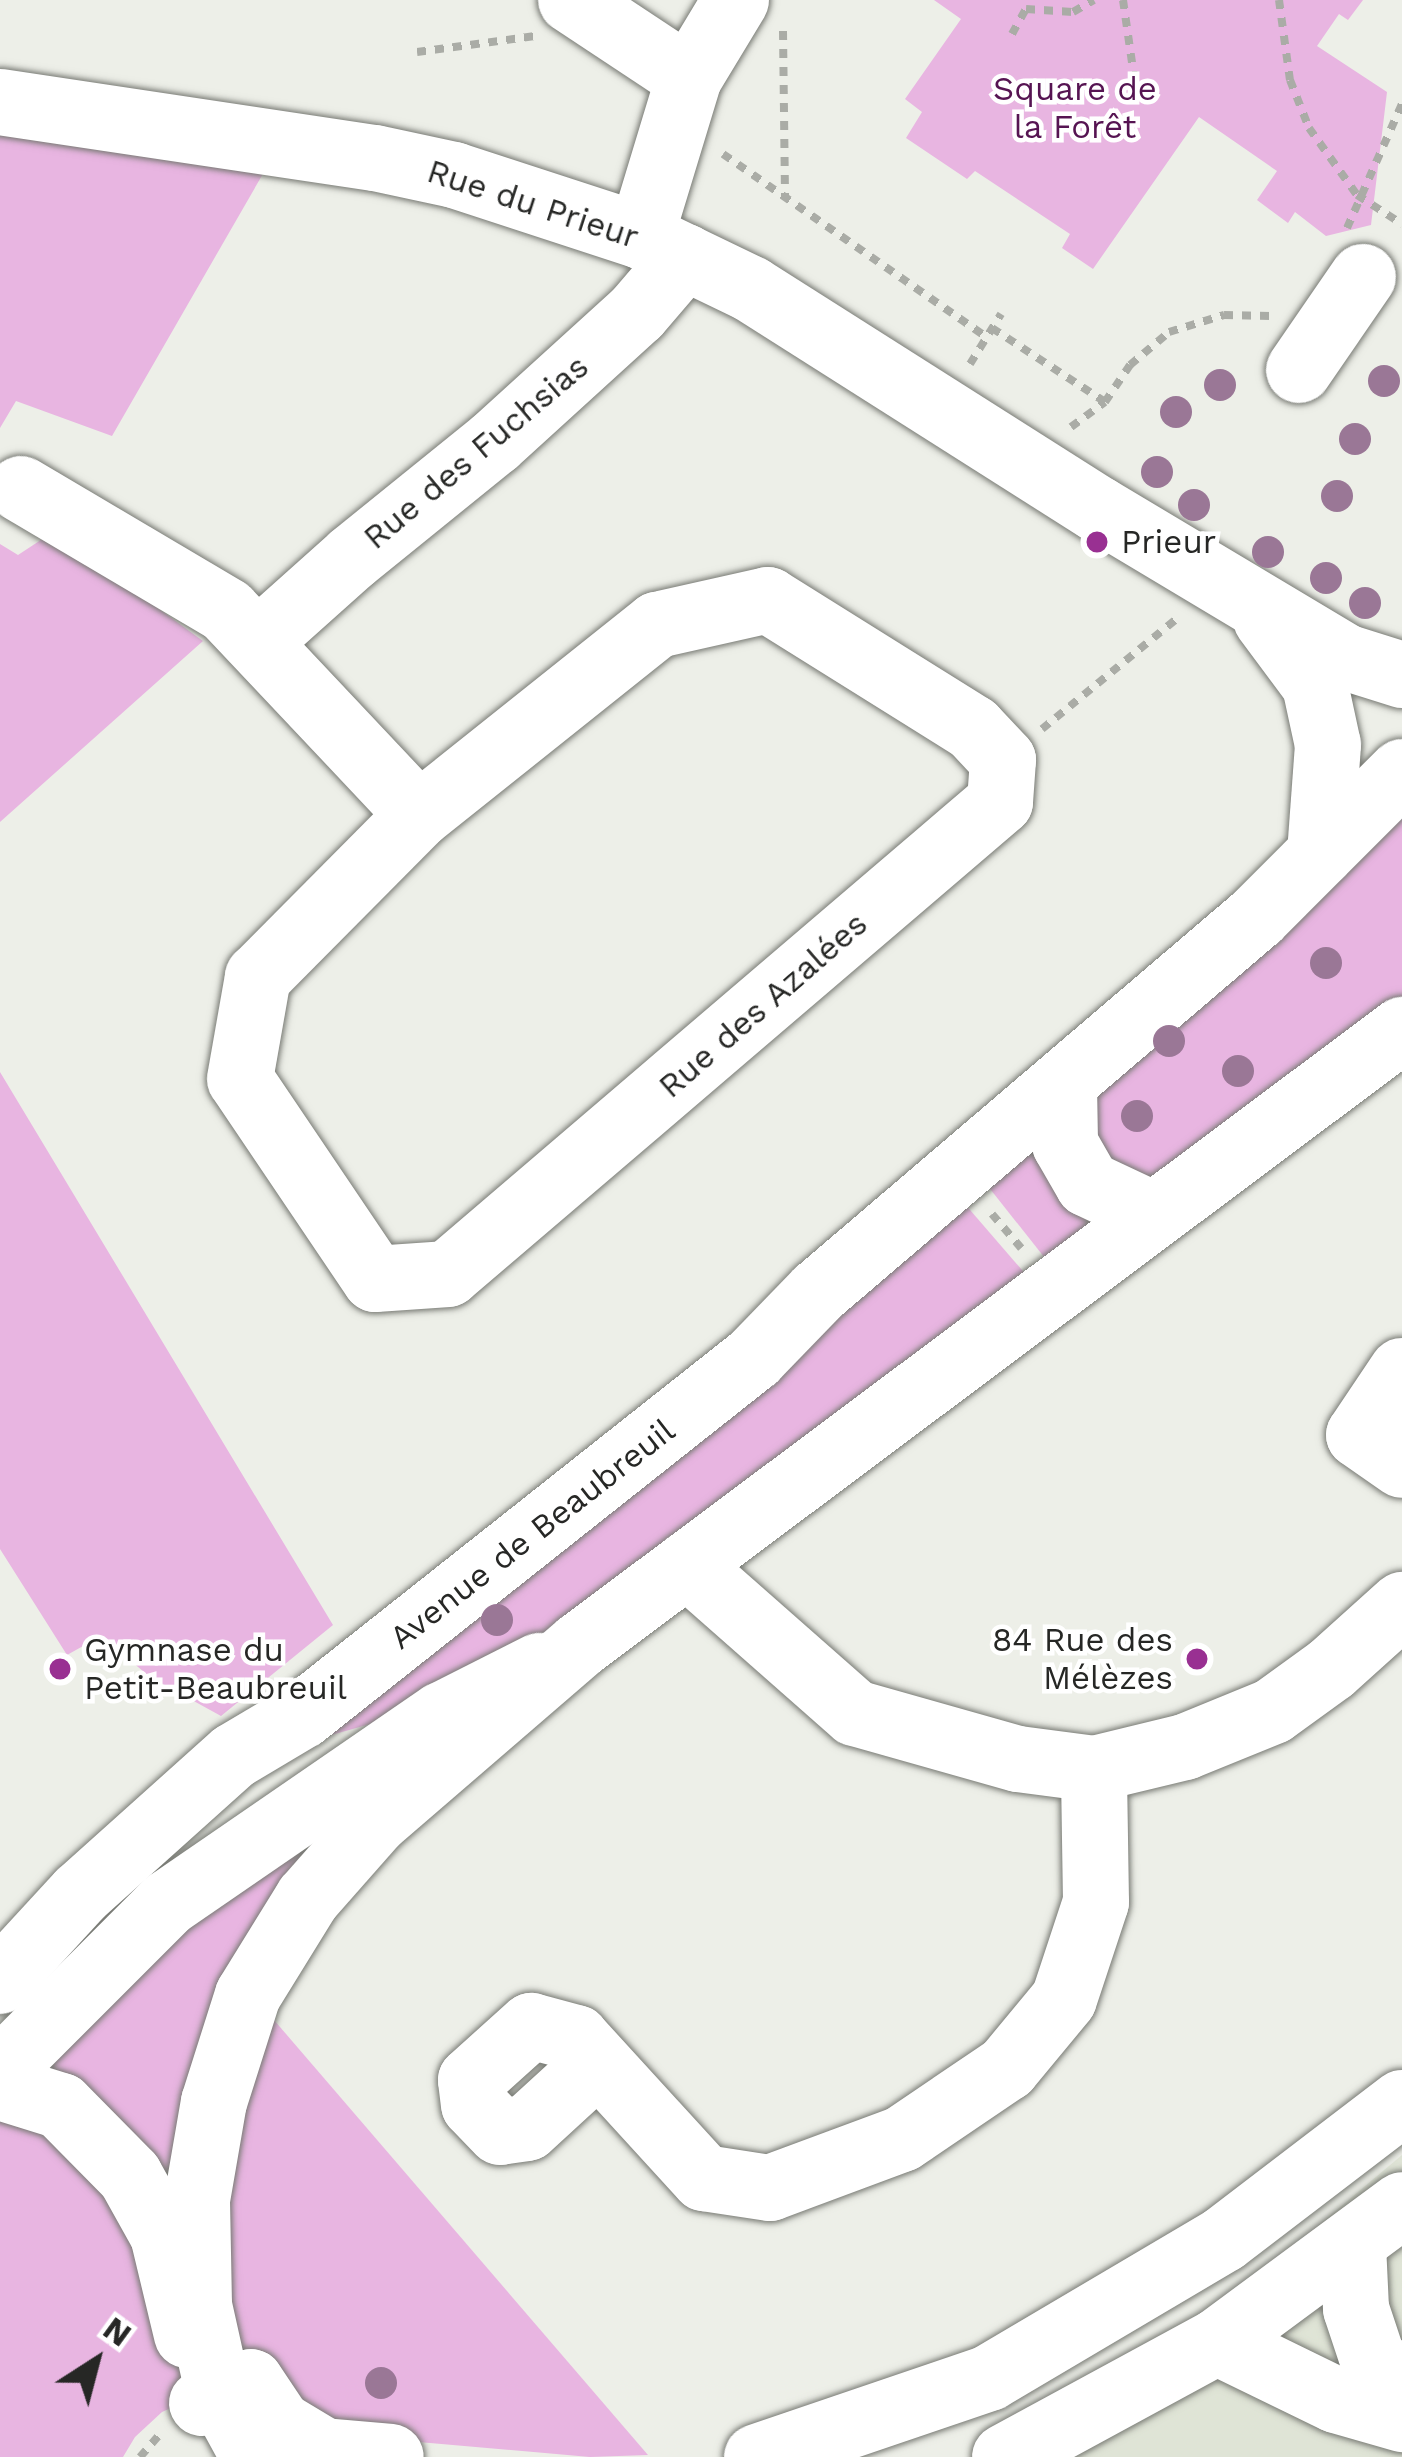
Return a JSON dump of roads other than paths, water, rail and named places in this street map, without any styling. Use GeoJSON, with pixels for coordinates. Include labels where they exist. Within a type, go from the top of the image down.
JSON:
{"type":"FeatureCollection","features":[{"type":"Feature","properties":{"kind":"street"},"geometry":{"type":"LineString","coordinates":[[663,247],[683,100],[759,11]]}},
{"type":"Feature","properties":{"kind":"street"},"geometry":{"type":"LineString","coordinates":[[558,17],[683,100]]}},
{"type":"Feature","properties":{"kind":"street","name":"Rue du Prieur"},"geometry":{"type":"LineString","coordinates":[[0,102],[375,158],[454,175],[663,247],[752,289],[1239,596],[1345,657],[1402,675]]}},
{"type":"Feature","properties":{"kind":"street","name":"Rue des Fuchsias"},"geometry":{"type":"LineString","coordinates":[[260,640],[353,556],[494,443],[637,313],[663,247]]}},
{"type":"Feature","properties":{"kind":"street"},"geometry":{"type":"LineString","coordinates":[[1294,343],[1354,254]]}},
{"type":"Feature","properties":{"kind":"street"},"geometry":{"type":"LineString","coordinates":[[21,489],[227,611],[260,640],[418,815]]}},
{"type":"Feature","properties":{"kind":"street","name":"Rue du Prieur"},"geometry":{"type":"LineString","coordinates":[[1239,596],[1315,685],[1328,745],[1320,854]]}},
{"type":"Feature","properties":{"kind":"street","name":"Rue des Azalées"},"geometry":{"type":"LineString","coordinates":[[768,600],[974,728],[1003,760],[1000,802],[448,1274],[376,1279],[240,1079],[258,977],[418,815],[656,625],[768,600]]}},
{"type":"Feature","properties":{"kind":"street","name":"Avenue de Beaubreuil"},"geometry":{"type":"LineString","coordinates":[[0,1982],[80,1894],[217,1772],[303,1714],[754,1358],[818,1292],[959,1176],[1257,916],[1402,772]]}},
{"type":"Feature","properties":{"kind":"street"},"geometry":{"type":"LineString","coordinates":[[210,2397],[199,2305],[197,2200],[214,2102],[248,1995],[308,1898],[376,1821],[580,1645],[1402,1030]]}},
{"type":"Feature","properties":{"kind":"street"},"geometry":{"type":"LineString","coordinates":[[1064,1085],[1065,1144],[1088,1184],[1154,1215]]}},
{"type":"Feature","properties":{"kind":"street"},"geometry":{"type":"LineString","coordinates":[[1402,1371],[1359,1435],[1402,1465]]}},
{"type":"Feature","properties":{"kind":"street"},"geometry":{"type":"LineString","coordinates":[[687,1565],[855,1713],[1018,1759],[1094,1768],[1185,1747],[1273,1711],[1331,1669],[1402,1606]]}},
{"type":"Feature","properties":{"kind":"street"},"geometry":{"type":"LineString","coordinates":[[168,1903],[442,1715],[580,1645]]}},
{"type":"Feature","properties":{"kind":"street"},"geometry":{"type":"LineString","coordinates":[[0,2071],[168,1903],[303,1714]]}},
{"type":"Feature","properties":{"kind":"street"},"geometry":{"type":"LineString","coordinates":[[598,2063],[704,2178],[770,2188],[902,2139],[1007,2068],[1064,1999],[1096,1902],[1094,1768]]}},
{"type":"Feature","properties":{"kind":"street"},"geometry":{"type":"LineString","coordinates":[[0,2087],[62,2106],[130,2176],[163,2235],[180,2322],[210,2397],[254,2457]]}},
{"type":"Feature","properties":{"kind":"street"},"geometry":{"type":"LineString","coordinates":[[757,2457],[989,2378],[1224,2239],[1402,2103]]}},
{"type":"Feature","properties":{"kind":"street"},"geometry":{"type":"LineString","coordinates":[[1005,2457],[1217,2342],[1378,2225]]}},
{"type":"Feature","properties":{"kind":"street"},"geometry":{"type":"LineString","coordinates":[[1378,2225],[1356,2309],[1373,2360],[1402,2381]]}},
{"type":"Feature","properties":{"kind":"street"},"geometry":{"type":"LineString","coordinates":[[1217,2342],[1336,2401],[1402,2419]]}},
{"type":"Feature","properties":{"kind":"street"},"geometry":{"type":"LineString","coordinates":[[210,2397],[250,2382],[279,2425],[324,2451],[391,2457]]}},
{"type":"Feature","properties":{"kind":"place","name":"Prieur"},"geometry":{"type":"Point","coordinates":[1097,542]}},
{"type":"Feature","properties":{"kind":"place","name":"84 Rue des Mélèzes"},"geometry":{"type":"Point","coordinates":[1197,1659]}},
{"type":"Feature","properties":{"kind":"place","name":"Gymnase du Petit-Beaubreuil"},"geometry":{"type":"Point","coordinates":[60,1669]}},
{"type":"Feature","properties":{"kind":"park label","name":"Square de la Forêt"},"geometry":{"type":"Point","coordinates":[1075,108]}}]}
